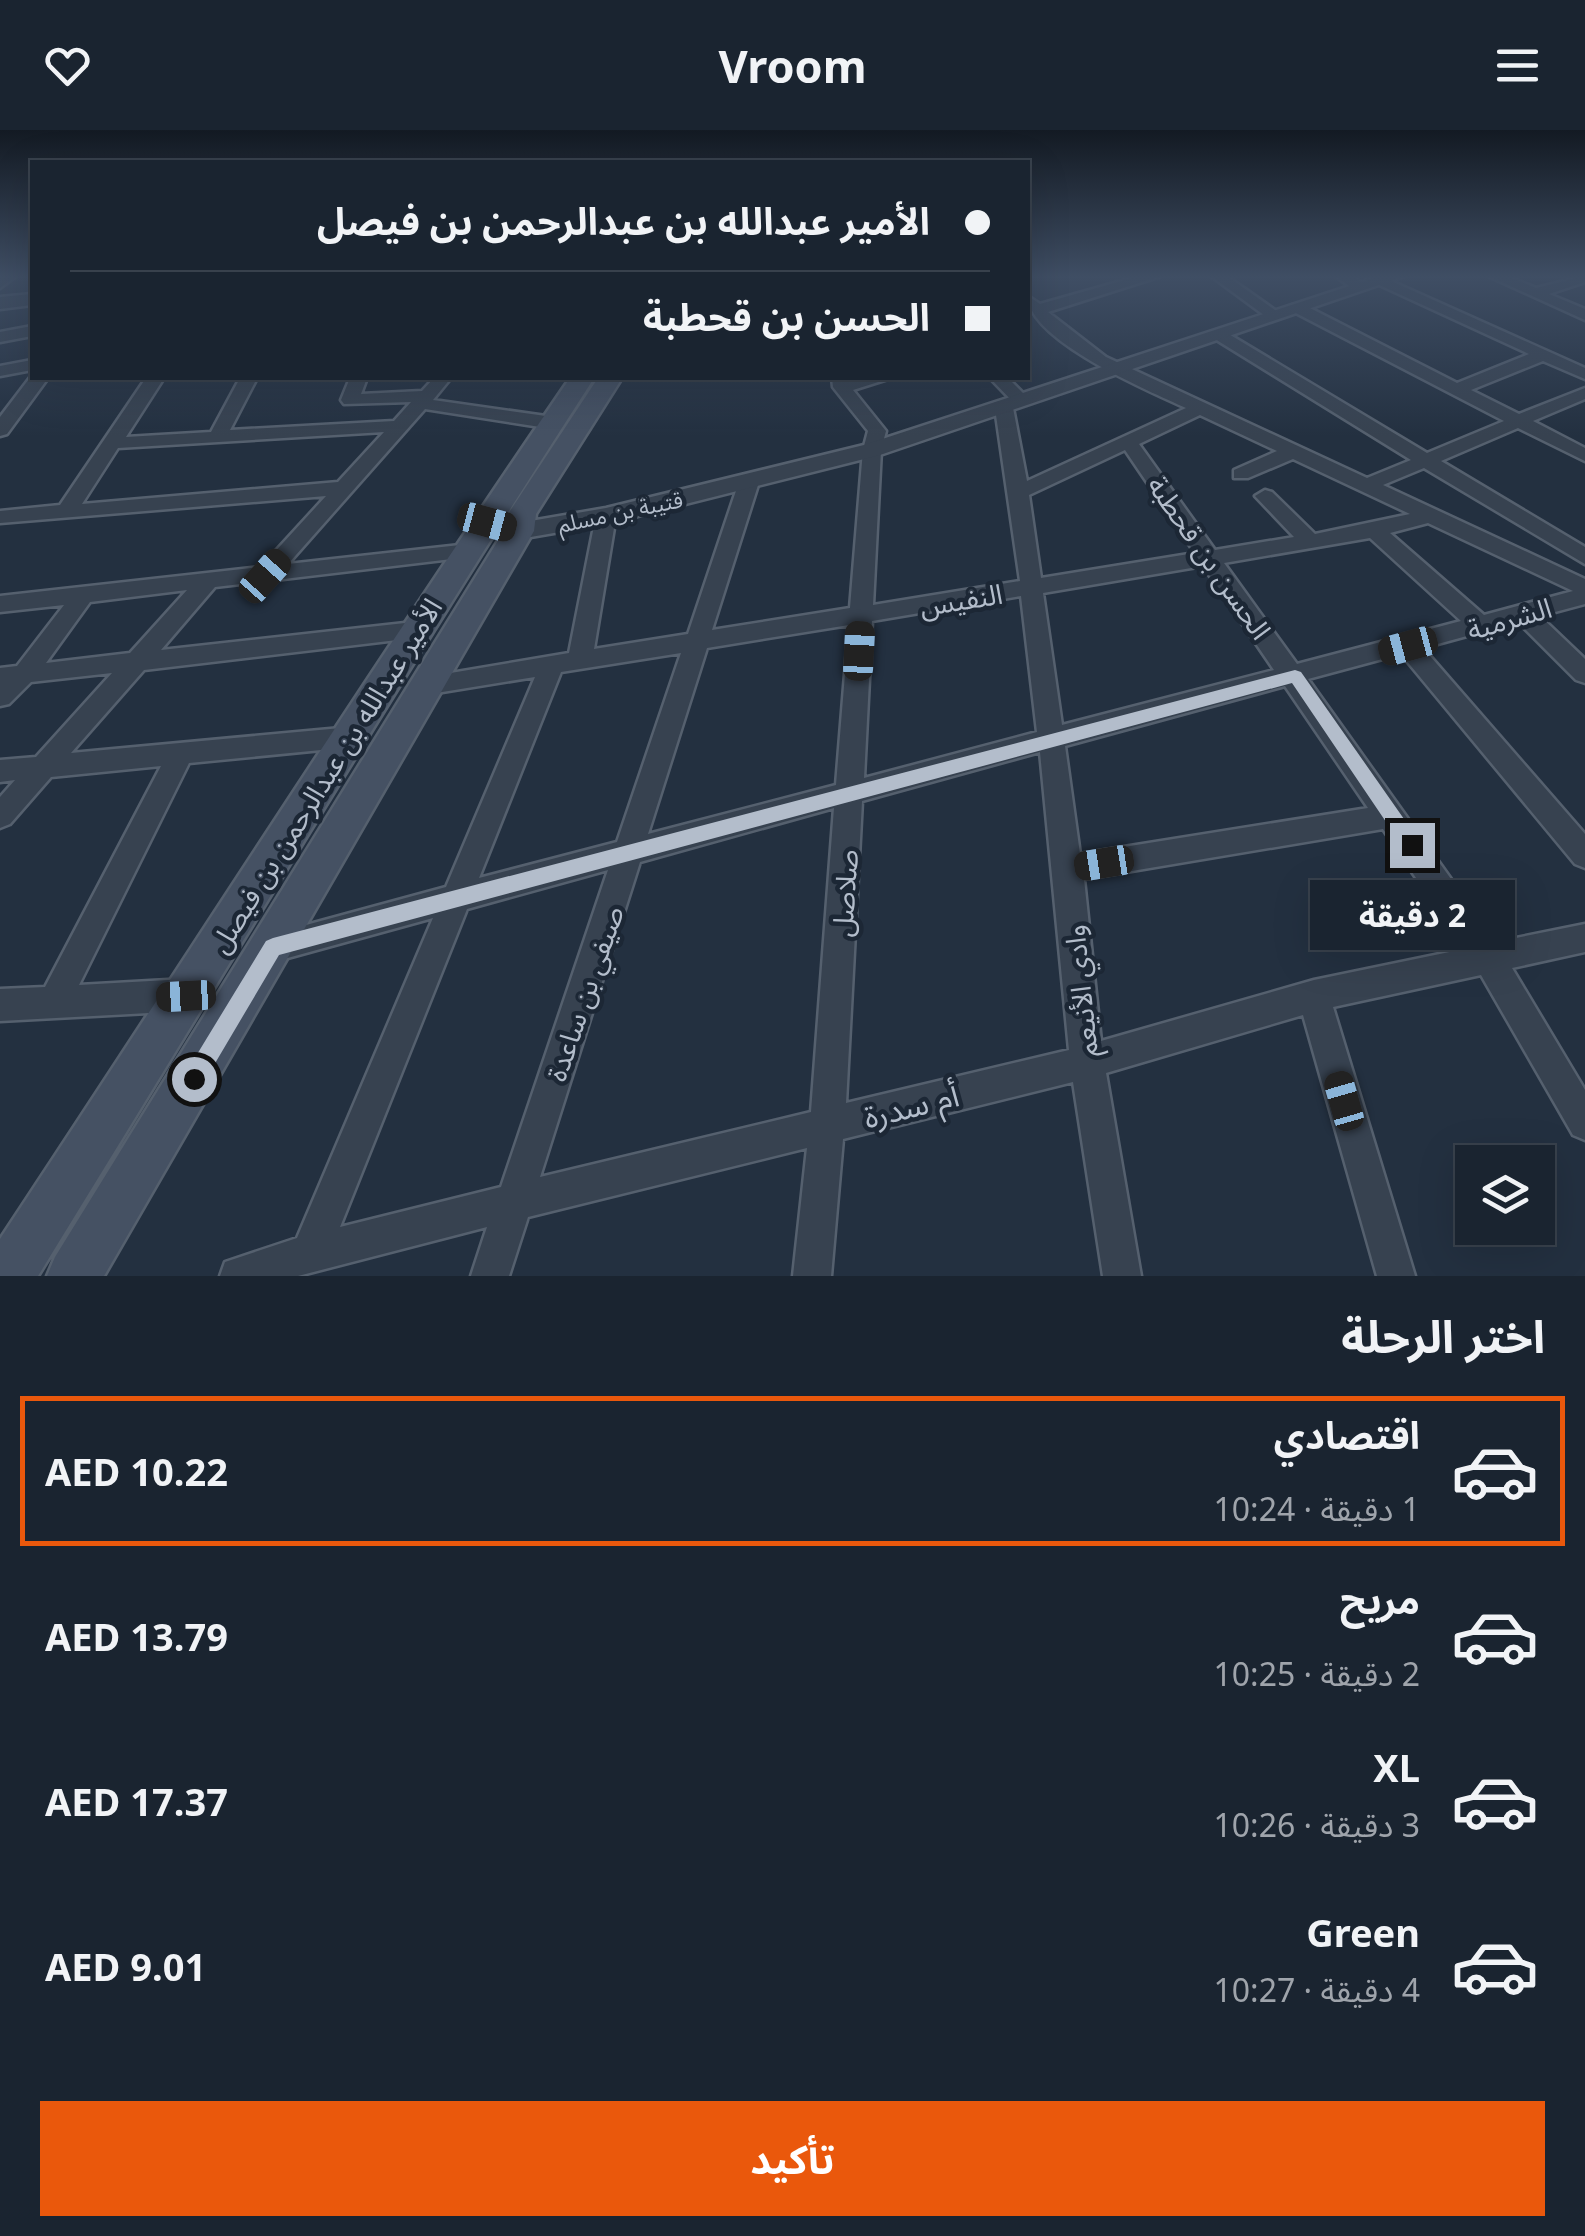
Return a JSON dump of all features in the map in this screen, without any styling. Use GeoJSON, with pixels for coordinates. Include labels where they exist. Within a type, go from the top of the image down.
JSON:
{"type":"FeatureCollection","features":[{"type":"Feature","properties":{"kind":"main road","name":"الأمير عبدالله بن عبدالرحمن بن فيصل"},"geometry":{"type":"LineString","coordinates":[[74,1276],[430,685],[499,530],[552,423],[581,380]]}},
{"type":"Feature","properties":{"kind":"main road","name":"الأمير عبدالله بن عبدالرحمن بن فيصل"},"geometry":{"type":"LineString","coordinates":[[7,1276],[352,737],[414,630],[499,530],[609,380]]}},
{"type":"Feature","properties":{"kind":"street"},"geometry":{"type":"LineString","coordinates":[[1058,329],[1110,364],[1585,588]]}},
{"type":"Feature","properties":{"kind":"street","name":"قتيبة بن مسلم"},"geometry":{"type":"LineString","coordinates":[[1110,364],[1216,329]]}},
{"type":"Feature","properties":{"kind":"street","name":"قتيبة بن مسلم"},"geometry":{"type":"LineString","coordinates":[[499,530],[606,516],[750,482],[1009,393],[1234,329]]}},
{"type":"Feature","properties":{"kind":"street"},"geometry":{"type":"LineString","coordinates":[[1341,329],[1585,456]]}},
{"type":"Feature","properties":{"kind":"street"},"geometry":{"type":"LineString","coordinates":[[1480,329],[1585,374]]}},
{"type":"Feature","properties":{"kind":"street"},"geometry":{"type":"LineString","coordinates":[[0,336],[30,331]]}},
{"type":"Feature","properties":{"kind":"street"},"geometry":{"type":"LineString","coordinates":[[1220,336],[1579,548]]}},
{"type":"Feature","properties":{"kind":"street"},"geometry":{"type":"LineString","coordinates":[[1459,388],[1540,356]]}},
{"type":"Feature","properties":{"kind":"street"},"geometry":{"type":"LineString","coordinates":[[0,371],[30,365]]}},
{"type":"Feature","properties":{"kind":"street"},"geometry":{"type":"LineString","coordinates":[[0,429],[37,380]]}},
{"type":"Feature","properties":{"kind":"street"},"geometry":{"type":"LineString","coordinates":[[67,512],[155,380]]}},
{"type":"Feature","properties":{"kind":"street"},"geometry":{"type":"LineString","coordinates":[[217,437],[249,380]]}},
{"type":"Feature","properties":{"kind":"street"},"geometry":{"type":"LineString","coordinates":[[357,380],[350,400],[424,400],[552,423]]}},
{"type":"Feature","properties":{"kind":"street"},"geometry":{"type":"LineString","coordinates":[[265,576],[441,380]]}},
{"type":"Feature","properties":{"kind":"street"},"geometry":{"type":"LineString","coordinates":[[841,382],[874,440]]}},
{"type":"Feature","properties":{"kind":"street","name":"وادي الأنيعم"},"geometry":{"type":"LineString","coordinates":[[1009,393],[1068,868],[1087,1062],[1122,1276]]}},
{"type":"Feature","properties":{"kind":"street"},"geometry":{"type":"LineString","coordinates":[[1367,485],[1585,394]]}},
{"type":"Feature","properties":{"kind":"street"},"geometry":{"type":"LineString","coordinates":[[1019,492],[1202,408]]}},
{"type":"Feature","properties":{"kind":"street"},"geometry":{"type":"LineString","coordinates":[[112,443],[400,426]]}},
{"type":"Feature","properties":{"kind":"street","name":"قتيبة بن مسلم"},"geometry":{"type":"LineString","coordinates":[[499,530],[874,440]]}},
{"type":"Feature","properties":{"kind":"street","name":"صلاصل"},"geometry":{"type":"LineString","coordinates":[[812,1276],[827,1125],[874,440]]}},
{"type":"Feature","properties":{"kind":"street","name":"الحسن بن قحطبة"},"geometry":{"type":"LineString","coordinates":[[1129,443],[1488,958],[1585,1123]]}},
{"type":"Feature","properties":{"kind":"street"},"geometry":{"type":"LineString","coordinates":[[1242,474],[1292,452]]}},
{"type":"Feature","properties":{"kind":"street","name":"صيفي بن ساعدة"},"geometry":{"type":"LineString","coordinates":[[490,1276],[750,482]]}},
{"type":"Feature","properties":{"kind":"street"},"geometry":{"type":"LineString","coordinates":[[0,517],[344,488]]}},
{"type":"Feature","properties":{"kind":"street"},"geometry":{"type":"LineString","coordinates":[[1265,496],[1312,542]]}},
{"type":"Feature","properties":{"kind":"street","name":"النفيس"},"geometry":{"type":"LineString","coordinates":[[430,685],[1374,532],[1432,515]]}},
{"type":"Feature","properties":{"kind":"street"},"geometry":{"type":"LineString","coordinates":[[310,1253],[459,898],[566,663],[606,516]]}},
{"type":"Feature","properties":{"kind":"street"},"geometry":{"type":"LineString","coordinates":[[0,604],[265,576],[499,530]]}},
{"type":"Feature","properties":{"kind":"street"},"geometry":{"type":"LineString","coordinates":[[1374,532],[1482,626]]}},
{"type":"Feature","properties":{"kind":"street"},"geometry":{"type":"LineString","coordinates":[[1522,557],[1579,548]]}},
{"type":"Feature","properties":{"kind":"street"},"geometry":{"type":"LineString","coordinates":[[0,816],[207,582]]}},
{"type":"Feature","properties":{"kind":"street"},"geometry":{"type":"LineString","coordinates":[[0,696],[12,676],[83,595]]}},
{"type":"Feature","properties":{"kind":"street","name":"الشرمية"},"geometry":{"type":"LineString","coordinates":[[273,947],[1526,615],[1585,596]]}},
{"type":"Feature","properties":{"kind":"street"},"geometry":{"type":"LineString","coordinates":[[1526,615],[1585,674]]}},
{"type":"Feature","properties":{"kind":"street"},"geometry":{"type":"LineString","coordinates":[[12,676],[414,630]]}},
{"type":"Feature","properties":{"kind":"street"},"geometry":{"type":"LineString","coordinates":[[1408,646],[1585,855]]}},
{"type":"Feature","properties":{"kind":"street"},"geometry":{"type":"LineString","coordinates":[[0,770],[352,737]]}},
{"type":"Feature","properties":{"kind":"street"},"geometry":{"type":"LineString","coordinates":[[54,1002],[181,753]]}},
{"type":"Feature","properties":{"kind":"street"},"geometry":{"type":"LineString","coordinates":[[1068,868],[1392,816]]}},
{"type":"Feature","properties":{"kind":"street","name":"أم سدرة"},"geometry":{"type":"LineString","coordinates":[[239,1276],[310,1253],[1087,1062],[1314,996],[1585,938]]}},
{"type":"Feature","properties":{"kind":"street"},"geometry":{"type":"LineString","coordinates":[[0,1005],[186,996]]}},
{"type":"Feature","properties":{"kind":"street"},"geometry":{"type":"LineString","coordinates":[[1314,996],[1396,1276]]}},
{"type":"Feature","properties":{"kind":"route"},"geometry":{"type":"LineString","coordinates":[[194,1079],[273,947],[1295,676],[1412,845]]}}]}
